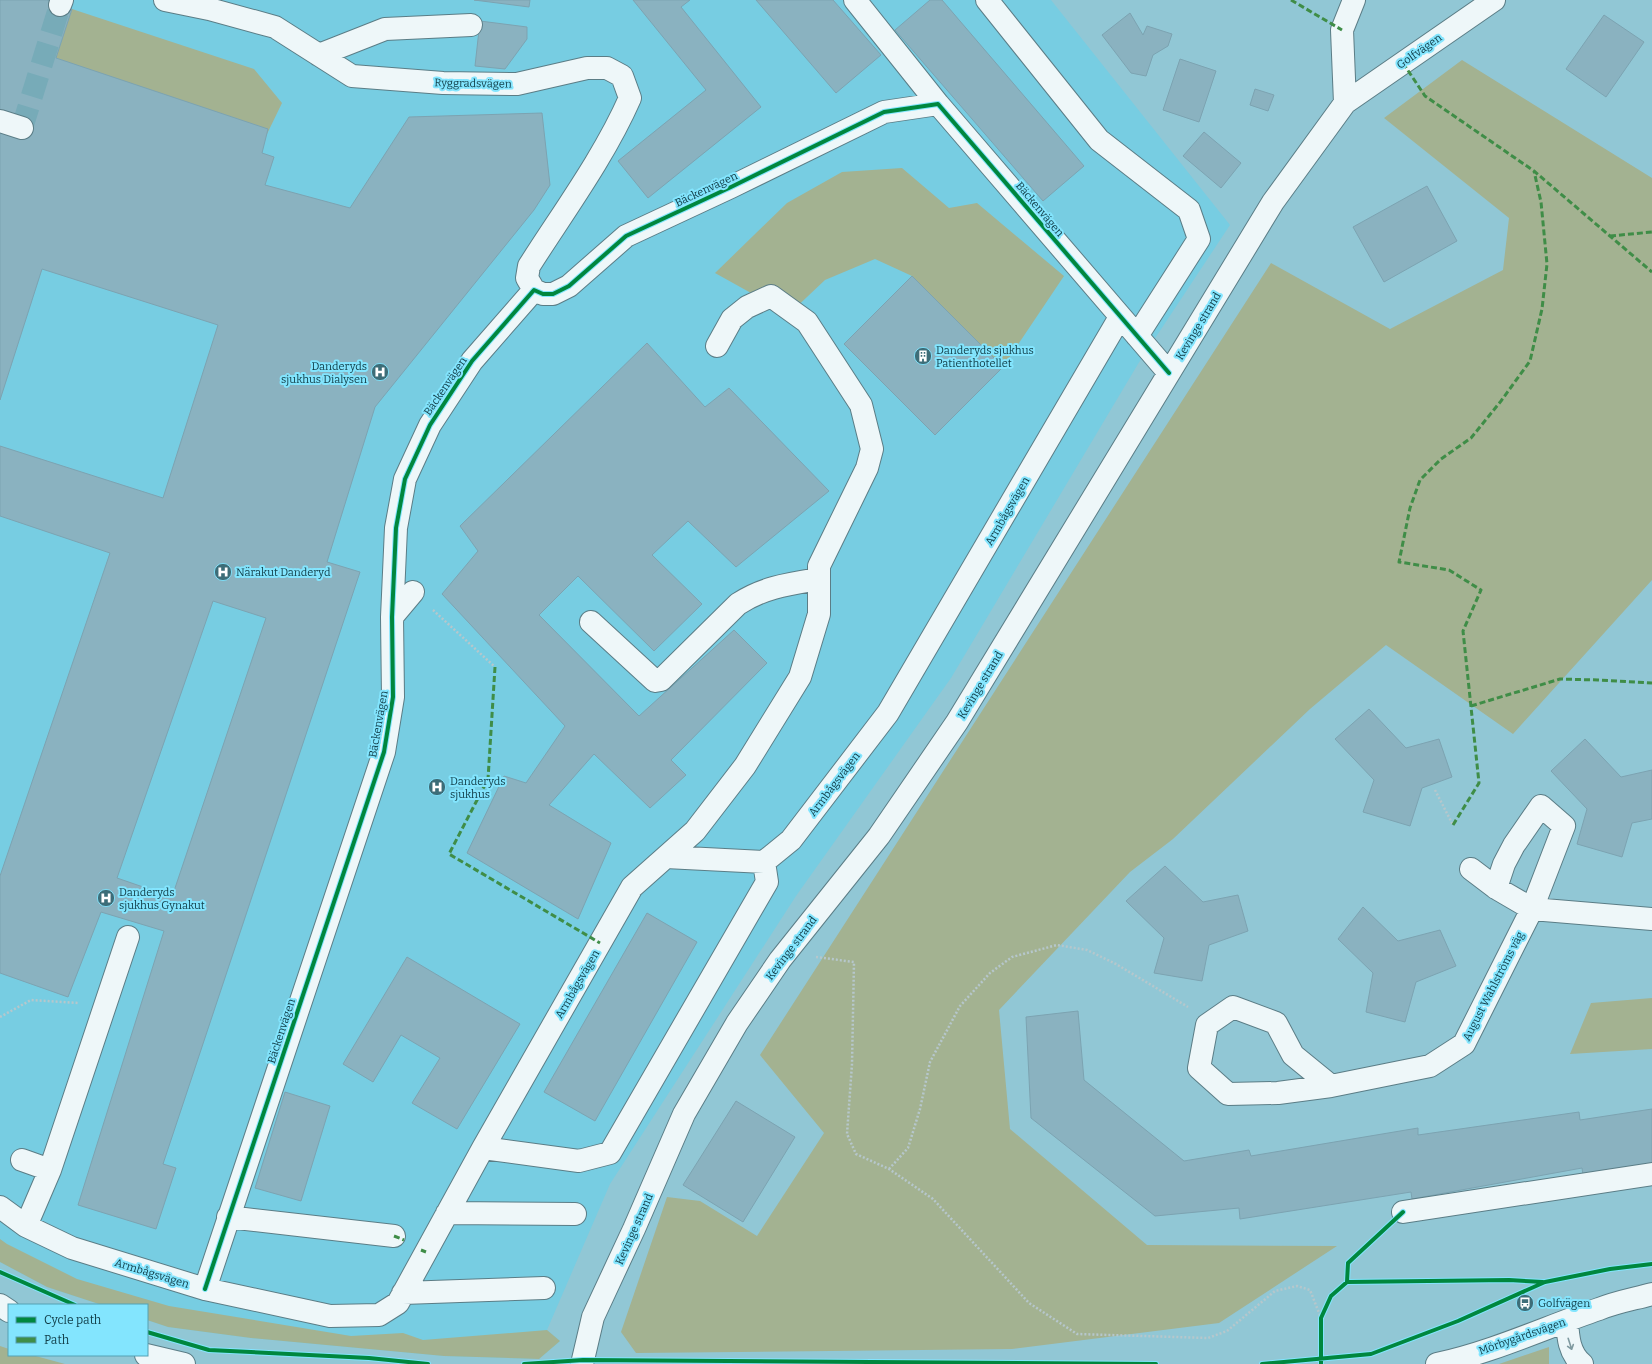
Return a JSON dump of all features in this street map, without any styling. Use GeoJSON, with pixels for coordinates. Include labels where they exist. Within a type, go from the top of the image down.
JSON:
{"type":"FeatureCollection","features":[{"type":"Feature","properties":{"kind":"street","name":"Ryggradsvägen"},"geometry":{"type":"LineString","coordinates":[[165,0],[209,9],[275,27],[352,76],[443,83],[517,84],[587,68],[607,68],[622,76],[630,98],[620,121],[604,149],[529,266],[526,278],[534,290]]}},
{"type":"Feature","properties":{"kind":"street"},"geometry":{"type":"LineString","coordinates":[[855,0],[938,104]]}},
{"type":"Feature","properties":{"kind":"street"},"geometry":{"type":"LineString","coordinates":[[987,0],[1099,140],[1189,210],[1199,239],[1137,336]]}},
{"type":"Feature","properties":{"kind":"street"},"geometry":{"type":"LineString","coordinates":[[1345,103],[1342,30],[1354,0]]}},
{"type":"Feature","properties":{"kind":"street","name":"Golfvägen"},"geometry":{"type":"LineString","coordinates":[[1345,103],[1494,0]]}},
{"type":"Feature","properties":{"kind":"street"},"geometry":{"type":"LineString","coordinates":[[319,55],[385,29],[472,25]]}},
{"type":"Feature","properties":{"kind":"street","name":"Kevinge strand"},"geometry":{"type":"LineString","coordinates":[[582,1364],[593,1317],[634,1229],[684,1114],[737,1023],[780,960],[879,836],[957,722],[1273,202],[1345,103]]}},
{"type":"Feature","properties":{"kind":"street","name":"Bäckenvägen"},"geometry":{"type":"LineString","coordinates":[[205,1289],[384,752],[394,697],[392,617],[396,528],[405,479],[430,425],[472,361],[534,290],[543,294],[553,294],[569,286],[626,236],[731,187],[884,112],[938,104],[1169,374]]}},
{"type":"Feature","properties":{"kind":"street"},"geometry":{"type":"LineString","coordinates":[[0,121],[22,128]]}},
{"type":"Feature","properties":{"kind":"street","name":"Armbågsvägen"},"geometry":{"type":"LineString","coordinates":[[0,1207],[26,1226],[72,1248],[205,1289],[330,1316],[379,1315],[398,1303],[483,1148],[632,887],[695,831],[745,766],[800,677],[819,614],[819,566],[867,468],[872,449],[861,405],[807,322],[770,296],[747,307],[732,319],[717,346]]}},
{"type":"Feature","properties":{"kind":"street","name":"Armbågsvägen"},"geometry":{"type":"LineString","coordinates":[[764,862],[790,840],[888,714],[1120,317]]}},
{"type":"Feature","properties":{"kind":"street"},"geometry":{"type":"LineString","coordinates":[[591,622],[655,681],[662,680],[738,604],[753,594],[778,586],[819,579]]}},
{"type":"Feature","properties":{"kind":"street"},"geometry":{"type":"LineString","coordinates":[[392,617],[413,592]]}},
{"type":"Feature","properties":{"kind":"street","name":"August Wahlströms väg"},"geometry":{"type":"LineString","coordinates":[[1212,1021],[1207,1025],[1199,1068],[1228,1094],[1278,1093],[1331,1086],[1430,1066],[1464,1044],[1532,909],[1564,826],[1541,806],[1514,844],[1504,864],[1496,888]]}},
{"type":"Feature","properties":{"kind":"street"},"geometry":{"type":"LineString","coordinates":[[483,1148],[579,1161],[610,1153],[767,882],[764,862],[666,857]]}},
{"type":"Feature","properties":{"kind":"street"},"geometry":{"type":"LineString","coordinates":[[1471,869],[1496,888],[1532,909],[1652,919]]}},
{"type":"Feature","properties":{"kind":"street"},"geometry":{"type":"LineString","coordinates":[[26,1226],[50,1170],[128,938]]}},
{"type":"Feature","properties":{"kind":"street"},"geometry":{"type":"LineString","coordinates":[[1212,1021],[1233,1007],[1276,1023],[1293,1055],[1331,1086]]}},
{"type":"Feature","properties":{"kind":"street"},"geometry":{"type":"LineString","coordinates":[[22,1160],[50,1170]]}},
{"type":"Feature","properties":{"kind":"street"},"geometry":{"type":"LineString","coordinates":[[1403,1212],[1652,1174]]}},
{"type":"Feature","properties":{"kind":"street"},"geometry":{"type":"LineString","coordinates":[[447,1213],[575,1214]]}},
{"type":"Feature","properties":{"kind":"street"},"geometry":{"type":"LineString","coordinates":[[228,1217],[394,1236]]}},
{"type":"Feature","properties":{"kind":"street"},"geometry":{"type":"LineString","coordinates":[[403,1293],[544,1288]]}},
{"type":"Feature","properties":{"kind":"street","name":"Mörbygårdsvägen"},"geometry":{"type":"LineString","coordinates":[[1437,1364],[1452,1361],[1601,1308],[1652,1294]]}},
{"type":"Feature","properties":{"kind":"street"},"geometry":{"type":"LineString","coordinates":[[1567,1321],[1569,1342],[1576,1359],[1582,1364]]}},
{"type":"Feature","properties":{"kind":"street"},"geometry":{"type":"LineString","coordinates":[[148,1355],[184,1364]]}},
{"type":"Feature","properties":{"kind":"path"},"geometry":{"type":"LineString","coordinates":[[413,592],[495,667]]}},
{"type":"Feature","properties":{"kind":"path"},"geometry":{"type":"LineString","coordinates":[[1435,790],[1453,824]]}},
{"type":"Feature","properties":{"kind":"path"},"geometry":{"type":"LineString","coordinates":[[889,1169],[908,1148],[920,1109],[930,1062],[960,1006],[990,973],[1012,958],[1057,945],[1087,950],[1116,964],[1212,1021]]}},
{"type":"Feature","properties":{"kind":"path"},"geometry":{"type":"LineString","coordinates":[[780,960],[816,957],[854,962],[852,1064],[847,1134],[856,1154],[889,1169],[933,1199],[1029,1304],[1077,1334],[1208,1338],[1227,1331],[1275,1290],[1297,1286],[1310,1290],[1321,1318],[1321,1326]]}},
{"type":"Feature","properties":{"kind":"path"},"geometry":{"type":"LineString","coordinates":[[0,1017],[30,1000],[105,1005]]}},
{"type":"Feature","properties":{"kind":"path"},"geometry":{"type":"LineString","coordinates":[[1321,1318],[1324,1312]]}},
{"type":"Feature","properties":{"kind":"shaded area","name":"Danderyds sjukhus"},"geometry":{"type":"Polygon","coordinates":[[[0,0],[1051,0],[1230,225],[1138,364],[951,678],[796,896],[610,1184],[547,1330],[560,1341],[539,1359],[444,1356],[251,1338],[168,1327],[148,1320],[148,1304],[99,1304],[47,1287],[0,1262],[0,0]]]}},
{"type":"Feature","properties":{"kind":"green space"},"geometry":{"type":"Polygon","coordinates":[[[72,9],[254,69],[282,103],[267,134],[56,58],[72,9]]]}},
{"type":"Feature","properties":{"kind":"green space"},"geometry":{"type":"Polygon","coordinates":[[[1462,60],[1652,178],[1652,580],[1513,734],[1386,645],[1310,709],[1173,839],[1130,872],[999,1010],[1010,1129],[1147,1245],[1337,1246],[1219,1323],[1012,1349],[636,1353],[621,1332],[667,1197],[700,1201],[757,1236],[824,1133],[760,1055],[1271,263],[1390,329],[1503,270],[1509,218],[1384,118],[1462,60]]]}},
{"type":"Feature","properties":{"kind":"green space"},"geometry":{"type":"Polygon","coordinates":[[[902,168],[949,208],[977,203],[1064,276],[1003,367],[912,276],[875,259],[825,280],[789,314],[715,273],[787,203],[842,172],[902,168]]]}},
{"type":"Feature","properties":{"kind":"green space"},"geometry":{"type":"Polygon","coordinates":[[[1652,998],[1652,1049],[1570,1054],[1591,1003],[1652,998]]]}},
{"type":"Feature","properties":{"kind":"green space"},"geometry":{"type":"Polygon","coordinates":[[[0,1239],[7,1244],[77,1279],[169,1306],[351,1336],[403,1333],[423,1340],[547,1330],[560,1341],[539,1359],[444,1356],[251,1338],[168,1327],[148,1320],[148,1304],[99,1304],[47,1287],[0,1262],[0,1239]]]}},
{"type":"Feature","properties":{"kind":"green space"},"geometry":{"type":"Polygon","coordinates":[[[0,1346],[8,1349],[8,1356],[36,1356],[65,1364],[0,1364],[0,1346]]]}},
{"type":"Feature","properties":{"kind":"green space"},"geometry":{"type":"Polygon","coordinates":[[[1549,1347],[1549,1364],[1499,1364],[1549,1347]]]}},
{"type":"Feature","properties":{"kind":"building"},"geometry":{"type":"Polygon","coordinates":[[[0,0],[47,0],[72,9],[56,58],[268,129],[262,153],[274,157],[265,185],[350,208],[409,117],[542,113],[550,185],[534,210],[375,407],[327,562],[360,572],[163,1164],[176,1168],[156,1229],[78,1205],[164,931],[101,912],[68,997],[0,973],[0,876],[110,553],[0,516],[0,446],[163,498],[218,325],[42,269],[0,400],[0,0]],[[213,601],[117,878],[172,897],[266,618],[213,601]]]}},
{"type":"Feature","properties":{"kind":"building"},"geometry":{"type":"Polygon","coordinates":[[[474,0],[530,0],[529,7],[474,0]]]}},
{"type":"Feature","properties":{"kind":"building"},"geometry":{"type":"Polygon","coordinates":[[[633,0],[690,0],[681,7],[761,107],[648,198],[618,161],[706,90],[633,0]]]}},
{"type":"Feature","properties":{"kind":"building"},"geometry":{"type":"Polygon","coordinates":[[[756,0],[833,0],[881,55],[836,93],[756,0]]]}},
{"type":"Feature","properties":{"kind":"building"},"geometry":{"type":"Polygon","coordinates":[[[930,0],[942,0],[1084,166],[1043,201],[895,30],[930,0]]]}},
{"type":"Feature","properties":{"kind":"building"},"geometry":{"type":"Polygon","coordinates":[[[1130,13],[1143,35],[1147,26],[1172,34],[1168,46],[1153,55],[1146,76],[1131,73],[1102,35],[1130,13]]]}},
{"type":"Feature","properties":{"kind":"building"},"geometry":{"type":"Polygon","coordinates":[[[1604,15],[1644,42],[1606,97],[1566,69],[1604,15]]]}},
{"type":"Feature","properties":{"kind":"building"},"geometry":{"type":"Polygon","coordinates":[[[480,21],[527,27],[527,39],[505,69],[475,66],[480,21]]]}},
{"type":"Feature","properties":{"kind":"building"},"geometry":{"type":"Polygon","coordinates":[[[1180,59],[1216,71],[1199,122],[1163,110],[1180,59]]]}},
{"type":"Feature","properties":{"kind":"building"},"geometry":{"type":"Polygon","coordinates":[[[1255,89],[1274,95],[1268,111],[1250,105],[1255,89]]]}},
{"type":"Feature","properties":{"kind":"building"},"geometry":{"type":"Polygon","coordinates":[[[1204,132],[1241,163],[1221,188],[1183,156],[1204,132]]]}},
{"type":"Feature","properties":{"kind":"building"},"geometry":{"type":"Polygon","coordinates":[[[1427,186],[1457,241],[1384,282],[1353,227],[1427,186]]]}},
{"type":"Feature","properties":{"kind":"building","name":"Danderyds sjukhus Patienthotellet"},"geometry":{"type":"Polygon","coordinates":[[[912,276],[1003,367],[935,435],[844,344],[912,276]]]}},
{"type":"Feature","properties":{"kind":"building"},"geometry":{"type":"Polygon","coordinates":[[[647,343],[705,407],[729,388],[829,491],[736,567],[688,521],[652,555],[702,604],[654,651],[578,576],[539,615],[639,716],[734,630],[767,663],[671,760],[686,775],[650,808],[594,754],[549,805],[611,843],[578,919],[467,853],[504,776],[526,783],[565,726],[442,594],[478,551],[460,526],[647,343]]]}},
{"type":"Feature","properties":{"kind":"building"},"geometry":{"type":"Polygon","coordinates":[[[1369,709],[1406,748],[1439,739],[1452,777],[1422,788],[1410,826],[1363,812],[1374,780],[1335,739],[1369,709]]]}},
{"type":"Feature","properties":{"kind":"building"},"geometry":{"type":"Polygon","coordinates":[[[1585,739],[1621,777],[1652,770],[1652,819],[1632,823],[1622,857],[1577,844],[1587,809],[1551,771],[1585,739]]]}},
{"type":"Feature","properties":{"kind":"building"},"geometry":{"type":"Polygon","coordinates":[[[1165,866],[1203,902],[1238,895],[1248,931],[1209,945],[1202,981],[1154,973],[1164,938],[1126,901],[1165,866]]]}},
{"type":"Feature","properties":{"kind":"building"},"geometry":{"type":"Polygon","coordinates":[[[1363,907],[1398,941],[1440,930],[1456,966],[1416,982],[1405,1022],[1366,1012],[1373,973],[1338,939],[1363,907]]]}},
{"type":"Feature","properties":{"kind":"building"},"geometry":{"type":"Polygon","coordinates":[[[647,913],[697,942],[595,1121],[544,1092],[647,913]]]}},
{"type":"Feature","properties":{"kind":"building"},"geometry":{"type":"Polygon","coordinates":[[[407,957],[520,1024],[457,1129],[412,1103],[440,1058],[401,1035],[373,1082],[343,1064],[407,957]]]}},
{"type":"Feature","properties":{"kind":"building"},"geometry":{"type":"Polygon","coordinates":[[[1078,1011],[1084,1080],[1184,1161],[1249,1150],[1251,1156],[1418,1128],[1418,1135],[1579,1112],[1580,1120],[1652,1109],[1652,1164],[1583,1175],[1582,1168],[1412,1199],[1411,1192],[1240,1219],[1239,1208],[1155,1216],[1031,1118],[1026,1017],[1078,1011]]]}},
{"type":"Feature","properties":{"kind":"building"},"geometry":{"type":"Polygon","coordinates":[[[285,1092],[330,1106],[301,1201],[255,1188],[285,1092]]]}},
{"type":"Feature","properties":{"kind":"building"},"geometry":{"type":"Polygon","coordinates":[[[736,1101],[795,1137],[743,1222],[683,1185],[736,1101]]]}},
{"type":"Feature","properties":{"kind":"tunnel"},"geometry":{"type":"LineString","coordinates":[[22,128],[60,5]]}},
{"type":"Feature","properties":{"kind":"marked path"},"geometry":{"type":"LineString","coordinates":[[1291,0],[1342,30]]}},
{"type":"Feature","properties":{"kind":"marked path"},"geometry":{"type":"LineString","coordinates":[[1403,63],[1425,96],[1534,171],[1652,272]]}},
{"type":"Feature","properties":{"kind":"marked path"},"geometry":{"type":"LineString","coordinates":[[1453,825],[1479,783],[1463,631],[1481,590],[1449,570],[1399,562],[1410,508],[1420,480],[1441,459],[1471,438],[1501,401],[1530,361],[1542,309],[1547,264],[1541,202],[1534,171]]}},
{"type":"Feature","properties":{"kind":"marked path"},"geometry":{"type":"LineString","coordinates":[[1610,236],[1652,232]]}},
{"type":"Feature","properties":{"kind":"marked path"},"geometry":{"type":"LineString","coordinates":[[495,667],[488,779],[449,854],[600,943]]}},
{"type":"Feature","properties":{"kind":"marked path"},"geometry":{"type":"LineString","coordinates":[[1471,706],[1560,679],[1652,683]]}},
{"type":"Feature","properties":{"kind":"marked path"},"geometry":{"type":"LineString","coordinates":[[394,1236],[404,1240]]}},
{"type":"Feature","properties":{"kind":"marked path"},"geometry":{"type":"LineString","coordinates":[[421,1250],[426,1252]]}},
{"type":"Feature","properties":{"kind":"cycle path"},"geometry":{"type":"LineString","coordinates":[[205,1289],[384,752],[393,697],[392,617],[396,528],[405,479],[430,425],[472,361],[534,290],[543,294],[553,294],[569,286],[626,236],[731,187],[884,112],[938,104],[1169,373]]}},
{"type":"Feature","properties":{"kind":"cycle path"},"geometry":{"type":"LineString","coordinates":[[1347,1282],[1348,1263],[1403,1212]]}},
{"type":"Feature","properties":{"kind":"cycle path"},"geometry":{"type":"LineString","coordinates":[[1262,1364],[1371,1354],[1458,1321],[1545,1282],[1610,1269],[1652,1264]]}},
{"type":"Feature","properties":{"kind":"cycle path"},"geometry":{"type":"LineString","coordinates":[[0,1272],[73,1304]]}},
{"type":"Feature","properties":{"kind":"cycle path"},"geometry":{"type":"LineString","coordinates":[[1321,1364],[1321,1318],[1331,1296],[1347,1282],[1509,1280],[1543,1282]]}},
{"type":"Feature","properties":{"kind":"cycle path"},"geometry":{"type":"LineString","coordinates":[[148,1332],[209,1350],[369,1358],[428,1364]]}},
{"type":"Feature","properties":{"kind":"cycle path"},"geometry":{"type":"LineString","coordinates":[[524,1364],[583,1360],[1156,1364]]}},
{"type":"Feature","properties":{"kind":"place","name":"Danderyds sjukhus Patienthotellet"},"geometry":{"type":"Point","coordinates":[923,356]}},
{"type":"Feature","properties":{"kind":"place","name":"Danderyds sjukhus Dialysen"},"geometry":{"type":"Point","coordinates":[380,372]}},
{"type":"Feature","properties":{"kind":"place","name":"Närakut Danderyd"},"geometry":{"type":"Point","coordinates":[223,572]}},
{"type":"Feature","properties":{"kind":"place","name":"Danderyds sjukhus"},"geometry":{"type":"Point","coordinates":[437,787]}},
{"type":"Feature","properties":{"kind":"place","name":"Danderyds sjukhus Gynakut"},"geometry":{"type":"Point","coordinates":[106,898]}},
{"type":"Feature","properties":{"kind":"place","name":"Golfvägen"},"geometry":{"type":"Point","coordinates":[1525,1303]}}]}
